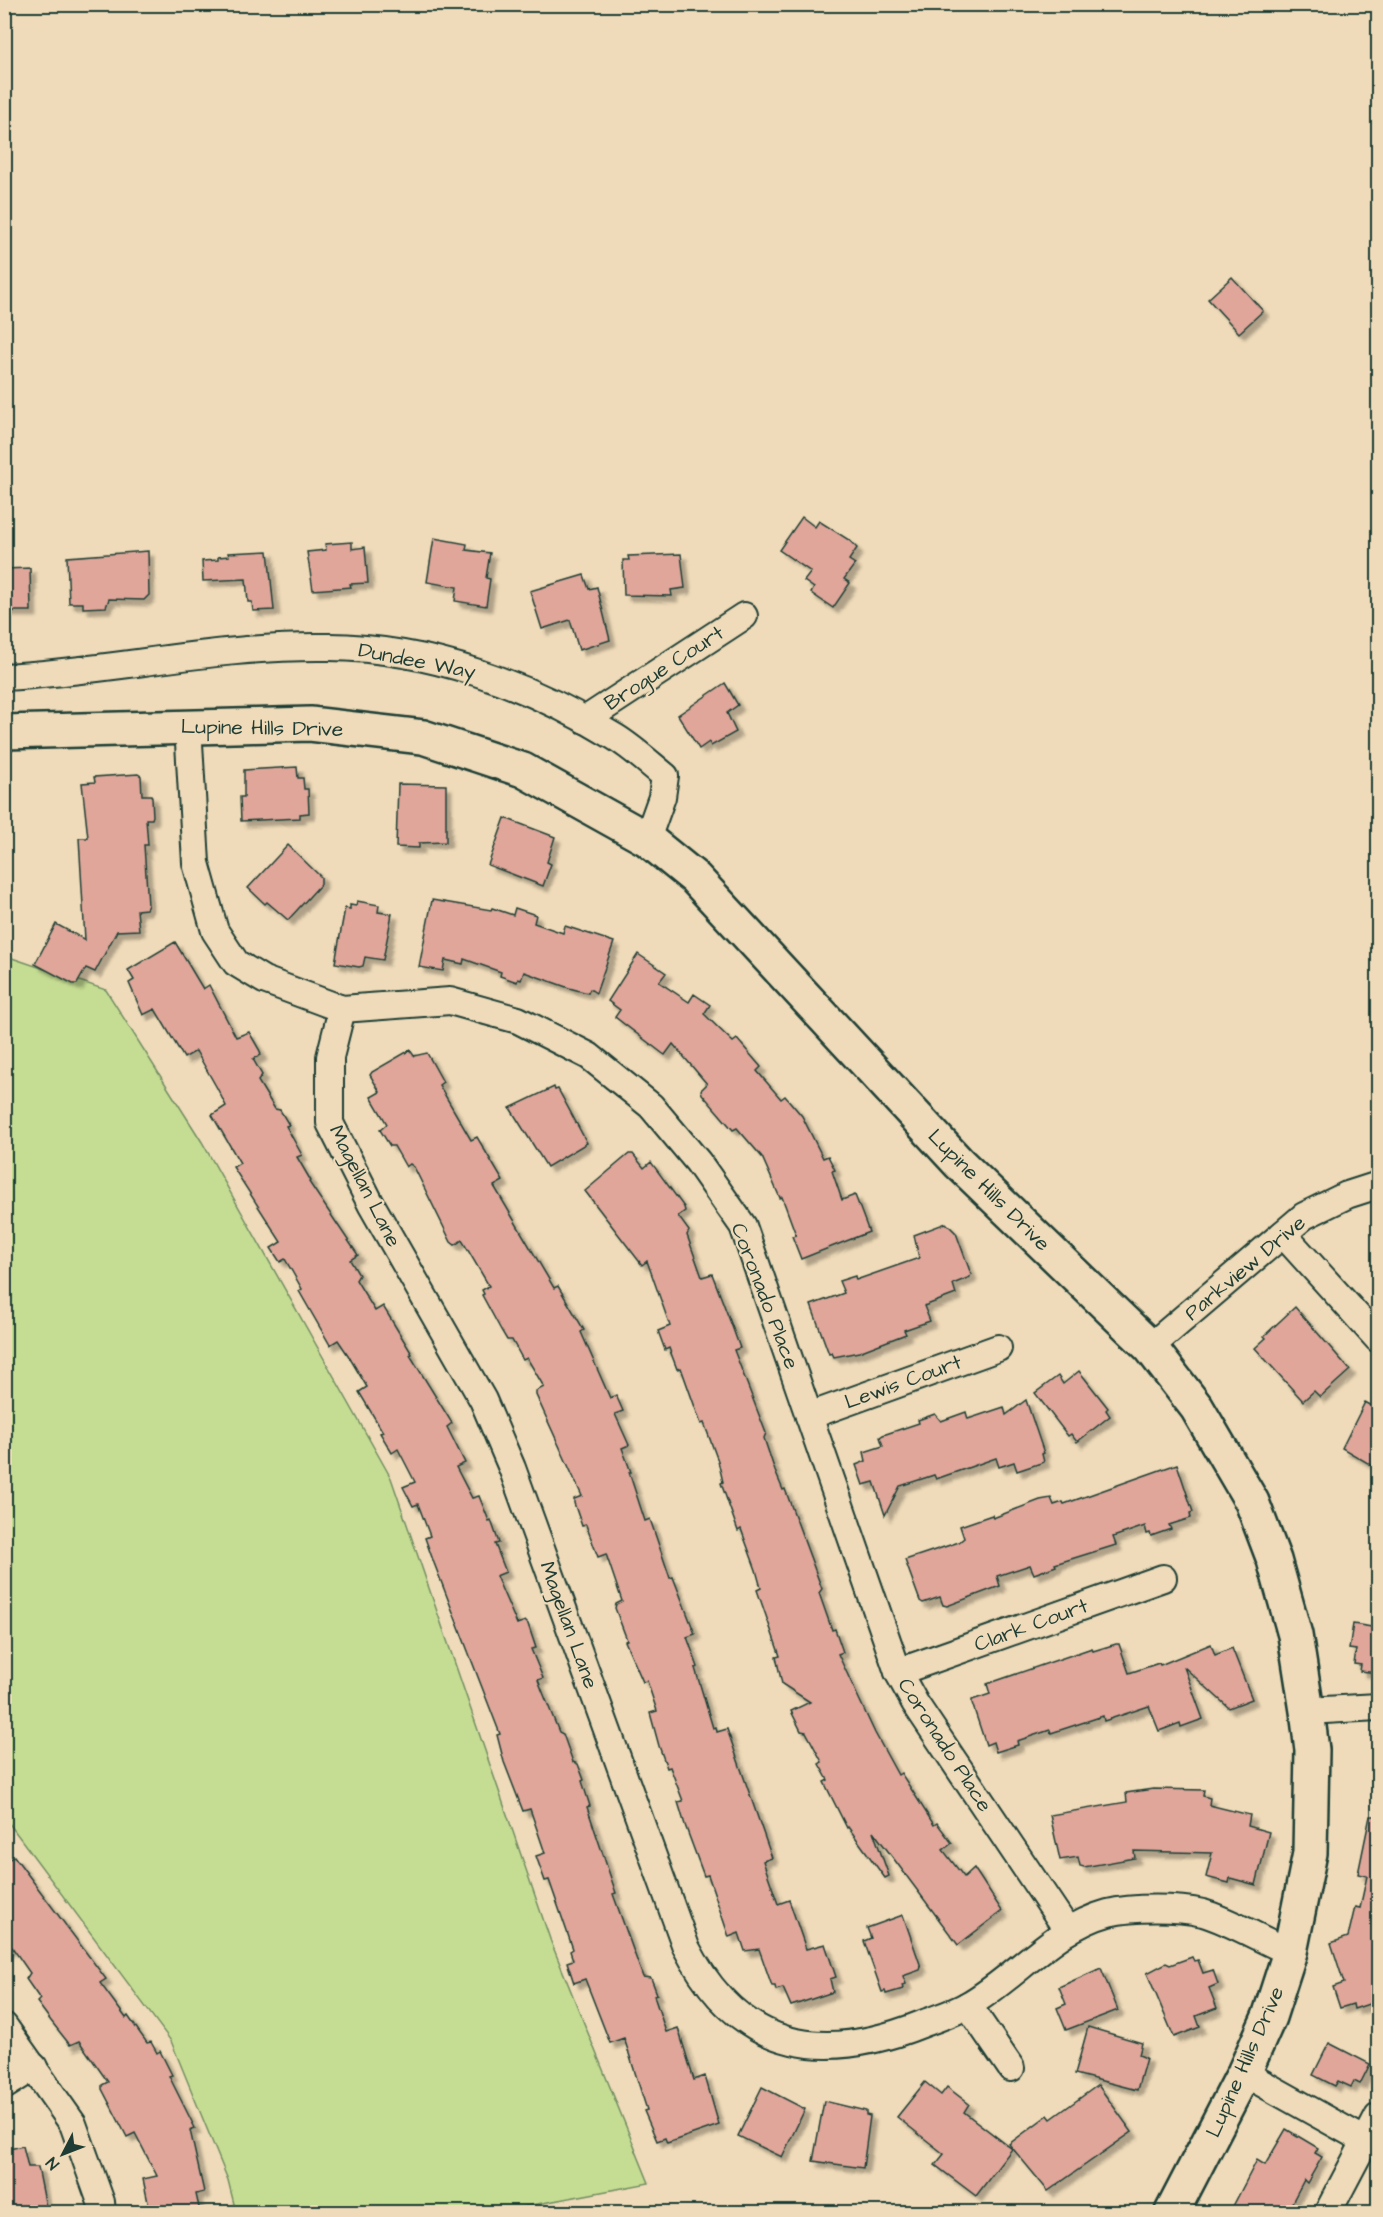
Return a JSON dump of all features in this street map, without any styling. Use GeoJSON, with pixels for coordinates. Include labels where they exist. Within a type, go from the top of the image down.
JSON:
{"type":"FeatureCollection","features":[{"type":"Feature","properties":{"kind":"street","name":"Brogue Court"},"geometry":{"type":"LineString","coordinates":[[585,720],[744,616]]}},
{"type":"Feature","properties":{"kind":"street","name":"Dundee Way"},"geometry":{"type":"LineString","coordinates":[[4,677],[52,674],[206,654],[329,646],[392,652],[498,678],[617,738],[665,776],[662,797],[647,839]]}},
{"type":"Feature","properties":{"kind":"street","name":"Lupine Hills Drive"},"geometry":{"type":"LineString","coordinates":[[4,732],[310,724],[423,737],[523,770],[647,839],[695,878],[959,1163],[1150,1347],[1197,1408],[1252,1502],[1274,1560],[1294,1635],[1312,1750],[1310,1852],[1290,1952],[1269,2017],[1245,2073],[1173,2212]]}},
{"type":"Feature","properties":{"kind":"street","name":"Coronado Place"},"geometry":{"type":"LineString","coordinates":[[188,726],[196,863],[214,931],[236,963],[264,980],[342,1009],[450,1001],[518,1020],[589,1056],[651,1106],[698,1162],[743,1226],[898,1672],[915,1703],[1068,1931]]}},
{"type":"Feature","properties":{"kind":"street","name":"Magellan Lane"},"geometry":{"type":"LineString","coordinates":[[342,1009],[330,1057],[330,1123],[371,1204],[483,1400],[512,1468],[686,1947],[702,1977],[745,2021],[791,2042],[815,2047],[860,2044],[893,2036],[968,2005],[1068,1931],[1108,1913],[1148,1909],[1203,1913],[1290,1952]]}},
{"type":"Feature","properties":{"kind":"street","name":"Parkview Drive"},"geometry":{"type":"LineString","coordinates":[[1150,1347],[1304,1216],[1347,1195],[1378,1185]]}},
{"type":"Feature","properties":{"kind":"street"},"geometry":{"type":"LineString","coordinates":[[1283,1234],[1378,1339]]}},
{"type":"Feature","properties":{"kind":"street","name":"Lewis Court"},"geometry":{"type":"LineString","coordinates":[[809,1416],[998,1348]]}},
{"type":"Feature","properties":{"kind":"street","name":"Clark Court"},"geometry":{"type":"LineString","coordinates":[[898,1672],[1163,1578]]}},
{"type":"Feature","properties":{"kind":"street"},"geometry":{"type":"LineString","coordinates":[[1307,1711],[1378,1707]]}},
{"type":"Feature","properties":{"kind":"street"},"geometry":{"type":"LineString","coordinates":[[968,2005],[1011,2068]]}},
{"type":"Feature","properties":{"kind":"street"},"geometry":{"type":"LineString","coordinates":[[4,2026],[73,2124],[101,2202],[102,2212]]}},
{"type":"Feature","properties":{"kind":"street"},"geometry":{"type":"LineString","coordinates":[[4,2086],[34,2067]]}},
{"type":"Feature","properties":{"kind":"street"},"geometry":{"type":"LineString","coordinates":[[1245,2073],[1364,2140]]}},
{"type":"Feature","properties":{"kind":"street"},"geometry":{"type":"LineString","coordinates":[[1328,2212],[1378,2117]]}},
{"type":"Feature","properties":{"kind":"green space"},"geometry":{"type":"Polygon","coordinates":[[[9,957],[106,990],[202,1142],[391,1478],[551,1942],[649,2183],[495,2212],[236,2212],[228,2180],[171,2041],[5,1818],[4,959],[9,957]]]}},
{"type":"Feature","properties":{"kind":"building"},"geometry":{"type":"Polygon","coordinates":[[[1232,277],[1263,311],[1239,333],[1208,299],[1232,277]]]}},
{"type":"Feature","properties":{"kind":"building"},"geometry":{"type":"Polygon","coordinates":[[[802,517],[815,527],[819,521],[849,540],[857,548],[849,560],[855,564],[844,579],[850,583],[833,608],[811,593],[814,588],[804,581],[811,572],[779,550],[802,517]]]}},
{"type":"Feature","properties":{"kind":"building"},"geometry":{"type":"Polygon","coordinates":[[[434,538],[467,544],[466,550],[490,553],[486,578],[490,579],[486,606],[455,601],[457,587],[427,582],[434,538]]]}},
{"type":"Feature","properties":{"kind":"building"},"geometry":{"type":"Polygon","coordinates":[[[352,542],[352,549],[365,547],[368,583],[350,584],[351,587],[313,590],[307,552],[326,550],[325,544],[352,542]]]}},
{"type":"Feature","properties":{"kind":"building"},"geometry":{"type":"Polygon","coordinates":[[[148,551],[149,595],[144,600],[109,599],[106,607],[83,608],[83,603],[69,603],[67,557],[148,551]]]}},
{"type":"Feature","properties":{"kind":"building"},"geometry":{"type":"Polygon","coordinates":[[[268,551],[274,610],[253,611],[252,602],[248,602],[246,579],[203,581],[202,561],[218,560],[218,557],[229,556],[228,553],[268,551]]]}},
{"type":"Feature","properties":{"kind":"building"},"geometry":{"type":"Polygon","coordinates":[[[681,554],[685,588],[671,590],[672,596],[624,595],[623,560],[629,560],[628,556],[681,554]]]}},
{"type":"Feature","properties":{"kind":"building"},"geometry":{"type":"Polygon","coordinates":[[[30,568],[31,611],[4,611],[4,569],[30,568]]]}},
{"type":"Feature","properties":{"kind":"building"},"geometry":{"type":"Polygon","coordinates":[[[584,575],[589,589],[597,587],[610,640],[579,650],[570,620],[542,629],[530,591],[584,575]]]}},
{"type":"Feature","properties":{"kind":"building"},"geometry":{"type":"Polygon","coordinates":[[[725,683],[738,705],[727,713],[736,732],[711,746],[709,742],[699,749],[678,715],[725,683]]]}},
{"type":"Feature","properties":{"kind":"building"},"geometry":{"type":"Polygon","coordinates":[[[297,767],[298,778],[303,778],[304,789],[308,789],[309,813],[300,814],[300,818],[241,821],[240,797],[244,797],[244,770],[297,767]]]}},
{"type":"Feature","properties":{"kind":"building"},"geometry":{"type":"Polygon","coordinates":[[[138,774],[141,776],[142,795],[151,795],[152,798],[153,816],[152,819],[146,819],[148,845],[144,845],[148,905],[146,909],[137,910],[139,930],[117,931],[95,972],[86,968],[77,984],[73,984],[35,964],[56,924],[85,940],[79,838],[88,838],[82,783],[95,782],[94,777],[138,774]]]}},
{"type":"Feature","properties":{"kind":"building"},"geometry":{"type":"Polygon","coordinates":[[[398,784],[446,785],[446,842],[419,843],[419,848],[396,847],[398,784]]]}},
{"type":"Feature","properties":{"kind":"building"},"geometry":{"type":"Polygon","coordinates":[[[505,818],[555,837],[547,862],[551,864],[543,886],[488,865],[505,818]]]}},
{"type":"Feature","properties":{"kind":"building"},"geometry":{"type":"Polygon","coordinates":[[[288,845],[321,877],[321,884],[288,920],[267,902],[265,904],[248,888],[288,845]]]}},
{"type":"Feature","properties":{"kind":"building"},"geometry":{"type":"Polygon","coordinates":[[[432,900],[491,910],[492,908],[513,915],[515,908],[536,915],[534,923],[563,933],[565,926],[614,942],[596,993],[590,989],[588,993],[569,988],[524,972],[521,980],[518,979],[517,982],[500,976],[501,972],[464,959],[463,964],[445,960],[443,971],[419,967],[432,900]]]}},
{"type":"Feature","properties":{"kind":"building"},"geometry":{"type":"Polygon","coordinates":[[[357,901],[379,905],[378,912],[392,914],[383,960],[365,957],[363,966],[359,967],[335,963],[345,908],[350,909],[350,905],[356,906],[357,901]]]}},
{"type":"Feature","properties":{"kind":"building"},"geometry":{"type":"Polygon","coordinates":[[[175,942],[203,989],[209,985],[236,1037],[249,1032],[260,1051],[261,1055],[253,1059],[262,1075],[258,1081],[275,1109],[280,1110],[289,1125],[286,1126],[302,1155],[297,1157],[311,1181],[309,1182],[358,1255],[350,1260],[359,1275],[356,1280],[375,1311],[383,1306],[452,1423],[447,1427],[465,1463],[456,1467],[472,1498],[479,1496],[489,1521],[491,1520],[499,1543],[495,1544],[506,1572],[496,1576],[517,1624],[525,1621],[528,1624],[536,1648],[531,1649],[543,1678],[538,1680],[559,1732],[563,1734],[573,1762],[578,1764],[584,1780],[582,1781],[590,1806],[587,1807],[616,1893],[613,1894],[643,1977],[651,1978],[666,2032],[678,2028],[694,2080],[705,2076],[719,2125],[667,2143],[665,2138],[657,2141],[644,2111],[647,2110],[624,2038],[610,2043],[585,1979],[574,1983],[567,1962],[573,1960],[570,1951],[573,1949],[549,1880],[545,1881],[536,1856],[545,1853],[530,1809],[523,1811],[504,1762],[497,1735],[500,1734],[425,1538],[430,1536],[418,1504],[413,1506],[403,1487],[415,1482],[398,1449],[392,1453],[380,1433],[383,1432],[359,1392],[367,1387],[348,1355],[338,1340],[330,1345],[299,1291],[302,1289],[285,1259],[280,1262],[271,1248],[281,1242],[233,1167],[240,1163],[212,1115],[226,1106],[196,1051],[184,1058],[155,1009],[143,1015],[129,983],[134,980],[128,970],[175,942]]]}},
{"type":"Feature","properties":{"kind":"building"},"geometry":{"type":"Polygon","coordinates":[[[638,954],[666,973],[659,982],[689,1002],[694,994],[710,1005],[704,1014],[733,1042],[737,1039],[761,1067],[757,1071],[781,1099],[785,1096],[802,1116],[823,1158],[828,1156],[835,1170],[832,1171],[842,1200],[855,1195],[869,1232],[801,1259],[792,1236],[796,1235],[782,1197],[780,1198],[762,1157],[737,1128],[733,1130],[702,1094],[701,1090],[707,1084],[673,1044],[665,1055],[615,1017],[620,1010],[608,1001],[638,954]]]}},
{"type":"Feature","properties":{"kind":"building"},"geometry":{"type":"Polygon","coordinates":[[[410,1050],[414,1056],[427,1053],[443,1082],[439,1085],[471,1140],[477,1137],[503,1181],[494,1186],[554,1288],[558,1286],[584,1330],[581,1332],[610,1398],[616,1395],[623,1411],[615,1414],[629,1445],[622,1448],[645,1521],[650,1519],[670,1578],[673,1577],[695,1634],[687,1637],[698,1667],[695,1668],[713,1728],[716,1727],[717,1732],[727,1729],[772,1858],[763,1861],[778,1904],[789,1900],[806,1949],[825,1944],[836,1977],[830,1979],[833,1992],[791,2006],[783,1988],[776,1990],[775,1986],[772,1986],[759,1949],[745,1951],[739,1933],[729,1937],[708,1875],[704,1876],[685,1825],[678,1802],[683,1801],[659,1746],[650,1713],[657,1711],[647,1681],[643,1682],[625,1641],[627,1640],[615,1608],[616,1604],[622,1601],[606,1554],[598,1557],[586,1525],[582,1526],[574,1499],[582,1496],[536,1395],[536,1391],[544,1387],[527,1358],[523,1360],[512,1340],[507,1340],[501,1330],[482,1295],[484,1294],[482,1290],[489,1286],[462,1240],[455,1245],[451,1242],[414,1167],[410,1164],[406,1167],[394,1146],[390,1146],[380,1130],[387,1124],[371,1097],[380,1092],[370,1075],[410,1050]]]}},
{"type":"Feature","properties":{"kind":"building"},"geometry":{"type":"Polygon","coordinates":[[[554,1087],[555,1090],[558,1089],[587,1143],[547,1167],[510,1108],[554,1087]]]}},
{"type":"Feature","properties":{"kind":"building"},"geometry":{"type":"Polygon","coordinates":[[[629,1154],[633,1154],[644,1168],[651,1162],[684,1207],[685,1211],[678,1216],[689,1231],[687,1235],[702,1277],[712,1274],[732,1326],[740,1348],[734,1350],[766,1433],[764,1438],[775,1471],[783,1490],[785,1489],[822,1589],[819,1593],[832,1630],[835,1629],[843,1652],[838,1654],[875,1733],[898,1775],[901,1773],[934,1825],[937,1823],[952,1843],[943,1850],[964,1877],[974,1868],[1002,1911],[958,1945],[873,1831],[889,1876],[885,1878],[847,1828],[824,1782],[828,1780],[819,1764],[822,1762],[806,1732],[801,1731],[791,1711],[810,1702],[782,1684],[776,1657],[780,1656],[757,1590],[761,1588],[756,1570],[741,1529],[738,1531],[721,1483],[723,1482],[718,1461],[704,1423],[701,1424],[681,1368],[677,1369],[669,1348],[665,1350],[658,1331],[670,1326],[647,1261],[642,1265],[585,1191],[629,1154]]]}},
{"type":"Feature","properties":{"kind":"building"},"geometry":{"type":"Polygon","coordinates":[[[946,1223],[956,1233],[971,1274],[970,1277],[953,1284],[956,1294],[924,1306],[930,1321],[904,1330],[906,1334],[859,1352],[834,1357],[832,1353],[829,1354],[811,1305],[844,1293],[839,1281],[855,1276],[856,1280],[919,1258],[914,1235],[946,1223]]]}},
{"type":"Feature","properties":{"kind":"building"},"geometry":{"type":"Polygon","coordinates":[[[1295,1307],[1350,1370],[1320,1397],[1314,1391],[1303,1401],[1255,1348],[1266,1338],[1264,1336],[1295,1307]]]}},
{"type":"Feature","properties":{"kind":"building"},"geometry":{"type":"Polygon","coordinates":[[[1079,1371],[1108,1408],[1106,1410],[1110,1416],[1077,1442],[1071,1434],[1068,1436],[1035,1393],[1058,1376],[1063,1384],[1079,1371]]]}},
{"type":"Feature","properties":{"kind":"building"},"geometry":{"type":"Polygon","coordinates":[[[1026,1400],[1044,1453],[1042,1454],[1044,1462],[1017,1471],[1014,1462],[999,1467],[996,1458],[936,1479],[934,1475],[900,1486],[885,1515],[874,1482],[863,1485],[856,1465],[866,1461],[864,1452],[883,1446],[880,1437],[883,1435],[919,1423],[918,1420],[935,1414],[941,1421],[966,1412],[968,1419],[1004,1407],[1006,1415],[1026,1400]]]}},
{"type":"Feature","properties":{"kind":"building"},"geometry":{"type":"Polygon","coordinates":[[[1365,1402],[1378,1409],[1378,1469],[1342,1448],[1365,1402]]]}},
{"type":"Feature","properties":{"kind":"building"},"geometry":{"type":"Polygon","coordinates":[[[1177,1464],[1193,1512],[1190,1513],[1191,1518],[1169,1525],[1171,1529],[1151,1536],[1150,1533],[1147,1534],[1145,1526],[1113,1537],[1116,1545],[1055,1564],[1056,1566],[1034,1574],[1030,1565],[997,1576],[1000,1586],[947,1606],[943,1605],[940,1597],[923,1603],[920,1601],[905,1560],[959,1542],[964,1538],[960,1526],[992,1515],[993,1518],[1040,1500],[1051,1498],[1054,1505],[1063,1502],[1064,1504],[1177,1464]]]}},
{"type":"Feature","properties":{"kind":"building"},"geometry":{"type":"Polygon","coordinates":[[[1353,1624],[1378,1628],[1378,1673],[1360,1671],[1361,1665],[1354,1664],[1356,1650],[1349,1649],[1353,1624]]]}},
{"type":"Feature","properties":{"kind":"building"},"geometry":{"type":"Polygon","coordinates":[[[1119,1644],[1129,1673],[1159,1663],[1160,1665],[1211,1644],[1215,1655],[1232,1648],[1252,1699],[1229,1708],[1184,1667],[1203,1719],[1181,1727],[1180,1723],[1159,1731],[1149,1706],[1104,1721],[1103,1716],[1051,1733],[1050,1730],[1017,1741],[1018,1745],[996,1752],[993,1742],[986,1745],[972,1700],[990,1694],[987,1684],[1092,1648],[1093,1651],[1119,1644]]]}},
{"type":"Feature","properties":{"kind":"building"},"geometry":{"type":"Polygon","coordinates":[[[1153,1789],[1204,1790],[1203,1796],[1210,1798],[1209,1805],[1250,1815],[1248,1826],[1269,1832],[1256,1885],[1230,1878],[1229,1883],[1206,1877],[1212,1853],[1134,1851],[1135,1858],[1084,1867],[1080,1866],[1078,1857],[1060,1860],[1050,1815],[1127,1802],[1126,1793],[1153,1789]]]}},
{"type":"Feature","properties":{"kind":"building"},"geometry":{"type":"Polygon","coordinates":[[[1370,1816],[1378,1816],[1378,2001],[1354,2009],[1353,2004],[1340,2008],[1333,1987],[1344,1983],[1331,1943],[1348,1937],[1355,1907],[1360,1908],[1367,1876],[1358,1874],[1370,1816]]]}},
{"type":"Feature","properties":{"kind":"building"},"geometry":{"type":"Polygon","coordinates":[[[14,1856],[106,1979],[100,1983],[126,2018],[128,2016],[147,2043],[151,2042],[157,2053],[160,2051],[172,2075],[169,2076],[195,2128],[190,2130],[204,2192],[196,2194],[200,2212],[150,2212],[143,2179],[157,2176],[135,2133],[127,2137],[102,2089],[102,2085],[108,2082],[79,2041],[70,2045],[37,2002],[40,1999],[26,1979],[30,1973],[12,1947],[4,1953],[4,1863],[14,1856]]]}},
{"type":"Feature","properties":{"kind":"building"},"geometry":{"type":"Polygon","coordinates":[[[903,1915],[921,1967],[920,1970],[903,1976],[906,1984],[902,1985],[903,1989],[886,1994],[885,1991],[882,1992],[864,1941],[871,1938],[867,1928],[903,1915]]]}},
{"type":"Feature","properties":{"kind":"building"},"geometry":{"type":"Polygon","coordinates":[[[1192,1957],[1194,1961],[1198,1960],[1203,1973],[1213,1970],[1218,1984],[1209,1988],[1217,2008],[1196,2016],[1200,2027],[1174,2037],[1147,1973],[1166,1963],[1170,1965],[1192,1957]]]}},
{"type":"Feature","properties":{"kind":"building"},"geometry":{"type":"Polygon","coordinates":[[[1101,1968],[1118,2010],[1066,2030],[1057,2008],[1066,2004],[1059,1987],[1101,1968]]]}},
{"type":"Feature","properties":{"kind":"building"},"geometry":{"type":"Polygon","coordinates":[[[1088,2027],[1142,2043],[1139,2055],[1146,2058],[1137,2090],[1075,2074],[1088,2027]]]}},
{"type":"Feature","properties":{"kind":"building"},"geometry":{"type":"Polygon","coordinates":[[[1329,2043],[1370,2064],[1360,2084],[1354,2081],[1351,2087],[1338,2081],[1335,2086],[1313,2075],[1329,2043]]]}},
{"type":"Feature","properties":{"kind":"building"},"geometry":{"type":"Polygon","coordinates":[[[925,2082],[941,2095],[947,2087],[969,2104],[964,2112],[1012,2149],[976,2196],[935,2165],[944,2154],[897,2117],[925,2082]]]}},
{"type":"Feature","properties":{"kind":"building"},"geometry":{"type":"Polygon","coordinates":[[[1098,2085],[1132,2132],[1048,2191],[1009,2144],[1048,2115],[1051,2119],[1098,2085]]]}},
{"type":"Feature","properties":{"kind":"building"},"geometry":{"type":"Polygon","coordinates":[[[762,2087],[805,2109],[782,2157],[738,2136],[762,2087]]]}},
{"type":"Feature","properties":{"kind":"building"},"geometry":{"type":"Polygon","coordinates":[[[824,2101],[866,2111],[866,2115],[870,2116],[863,2168],[813,2161],[824,2101]]]}},
{"type":"Feature","properties":{"kind":"building"},"geometry":{"type":"Polygon","coordinates":[[[1286,2129],[1318,2148],[1315,2153],[1322,2157],[1307,2183],[1304,2180],[1287,2212],[1230,2212],[1257,2160],[1265,2165],[1286,2129]]]}},
{"type":"Feature","properties":{"kind":"building"},"geometry":{"type":"Polygon","coordinates":[[[23,2146],[28,2167],[38,2167],[47,2212],[4,2212],[4,2150],[23,2146]]]}}]}
